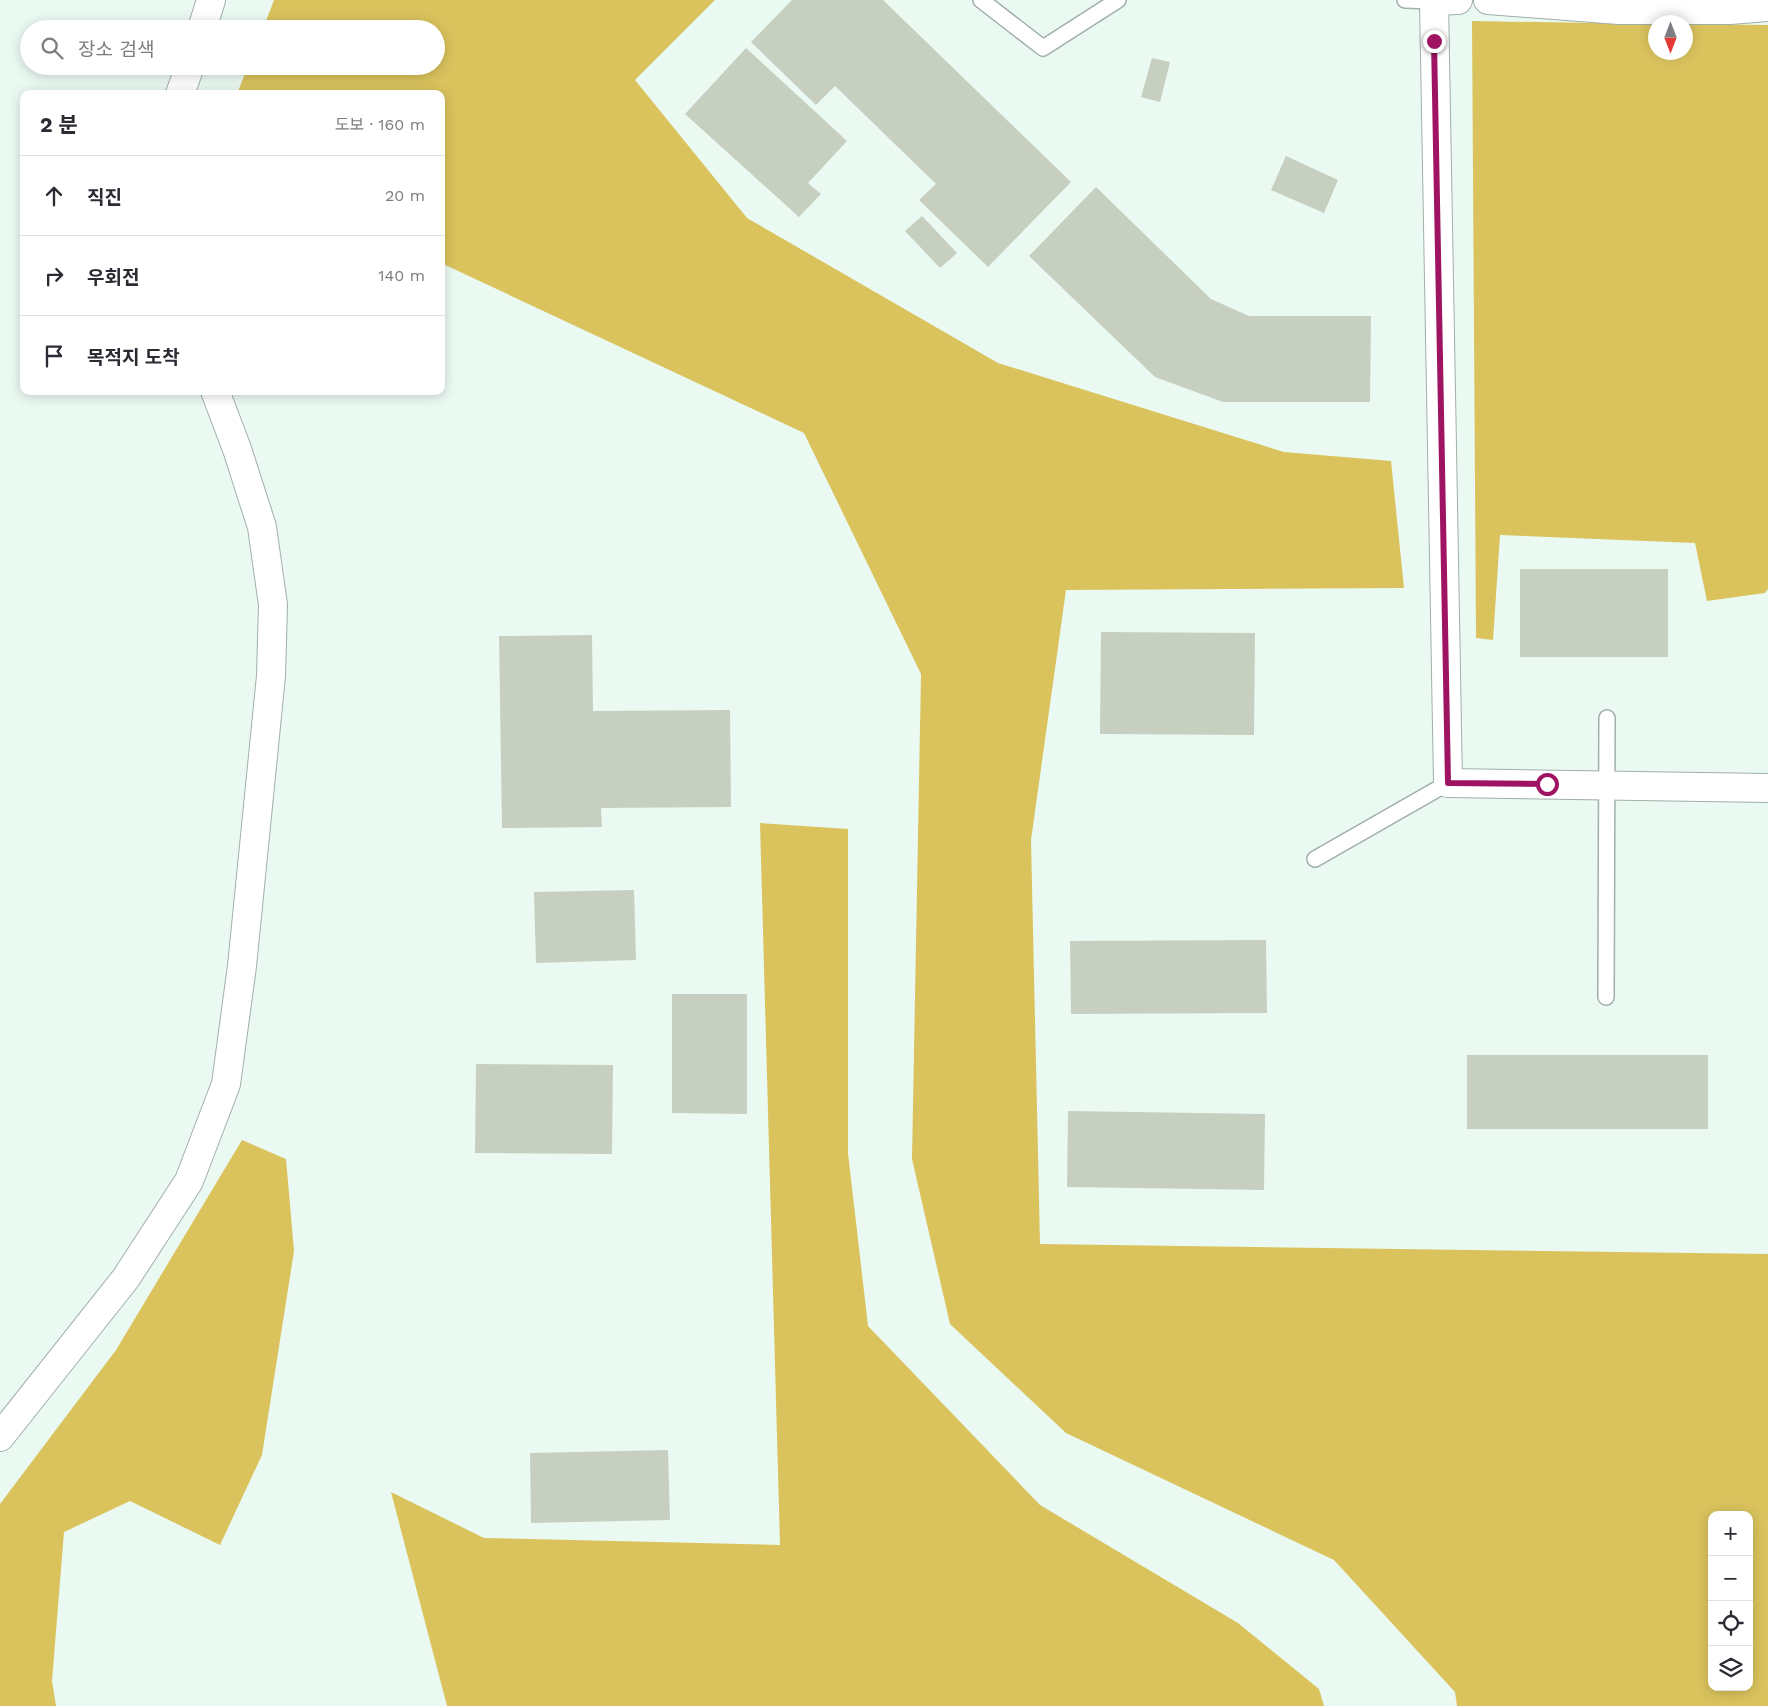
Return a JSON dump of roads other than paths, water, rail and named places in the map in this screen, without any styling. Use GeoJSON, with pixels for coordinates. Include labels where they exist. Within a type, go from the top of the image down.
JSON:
{"type":"FeatureCollection","features":[{"type":"Feature","properties":{"kind":"street"},"geometry":{"type":"LineString","coordinates":[[204,20],[210,0]]}},
{"type":"Feature","properties":{"kind":"street"},"geometry":{"type":"LineString","coordinates":[[1488,0],[1619,10],[1730,10],[1768,7]]}},
{"type":"Feature","properties":{"kind":"street"},"geometry":{"type":"LineString","coordinates":[[1446,1],[1448,783],[1768,788]]}},
{"type":"Feature","properties":{"kind":"street"},"geometry":{"type":"LineString","coordinates":[[181,90],[187,75]]}},
{"type":"Feature","properties":{"kind":"street"},"geometry":{"type":"LineString","coordinates":[[0,1437],[126,1278],[189,1181],[226,1084],[244,957],[271,676],[273,605],[262,527],[237,449],[217,395]]}},
{"type":"Feature","properties":{"kind":"lane"},"geometry":{"type":"LineString","coordinates":[[981,0],[1043,48],[1118,0]]}},
{"type":"Feature","properties":{"kind":"lane"},"geometry":{"type":"LineString","coordinates":[[1406,0],[1446,1]]}},
{"type":"Feature","properties":{"kind":"lane"},"geometry":{"type":"LineString","coordinates":[[1606,997],[1607,718]]}},
{"type":"Feature","properties":{"kind":"lane"},"geometry":{"type":"LineString","coordinates":[[1316,858],[1448,783]]}}]}
